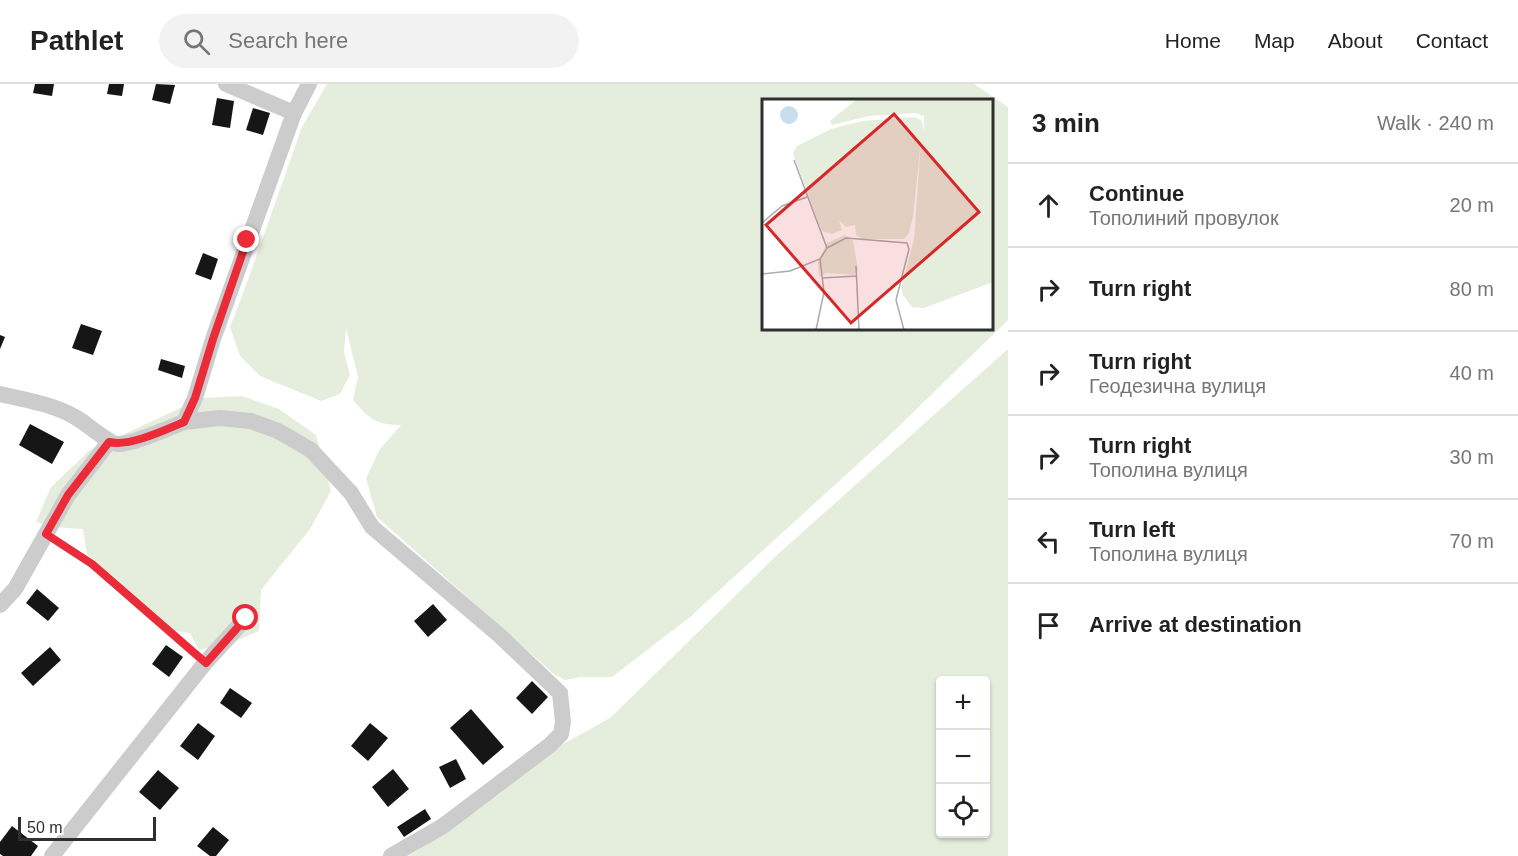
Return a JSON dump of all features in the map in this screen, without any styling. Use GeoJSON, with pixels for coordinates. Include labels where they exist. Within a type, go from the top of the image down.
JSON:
{"type":"FeatureCollection","features":[{"type":"Feature","properties":{"kind":"street"},"geometry":{"type":"LineString","coordinates":[[226,84],[294,113]]}},
{"type":"Feature","properties":{"kind":"street"},"geometry":{"type":"LineString","coordinates":[[184,422],[195,398],[217,328],[294,113],[309,84]]}},
{"type":"Feature","properties":{"kind":"street"},"geometry":{"type":"LineString","coordinates":[[0,394],[51,406],[74,416],[109,442],[118,444],[152,435],[184,422],[220,418],[251,421],[278,431],[311,450],[351,493],[372,527],[499,635],[560,693],[563,722],[561,734],[550,745],[443,826],[391,856]]}},
{"type":"Feature","properties":{"kind":"street"},"geometry":{"type":"LineString","coordinates":[[0,605],[15,589],[68,495],[109,442]]}},
{"type":"Feature","properties":{"kind":"street"},"geometry":{"type":"LineString","coordinates":[[52,856],[206,663],[246,618]]}},
{"type":"Feature","properties":{"kind":"lane"},"geometry":{"type":"LineString","coordinates":[[46,534],[92,564],[206,663]]}},
{"type":"Feature","properties":{"kind":"green space"},"geometry":{"type":"Polygon","coordinates":[[[327,84],[974,84],[1008,107],[1008,320],[894,431],[690,617],[612,677],[581,677],[565,680],[554,674],[377,517],[366,478],[380,449],[401,425],[385,424],[374,420],[353,400],[358,377],[346,328],[344,352],[350,375],[340,394],[321,401],[260,376],[240,356],[230,327],[302,127],[327,84]]]}},
{"type":"Feature","properties":{"kind":"green space"},"geometry":{"type":"Polygon","coordinates":[[[1008,349],[1008,856],[409,856],[460,822],[556,748],[610,718],[778,554],[1008,349]]]}},
{"type":"Feature","properties":{"kind":"green space"},"geometry":{"type":"Polygon","coordinates":[[[242,396],[279,409],[316,435],[331,491],[310,529],[261,590],[259,631],[236,641],[199,650],[190,633],[174,631],[87,555],[83,529],[54,527],[36,522],[51,487],[90,450],[202,398],[242,396]]]}},
{"type":"Feature","properties":{"kind":"building"},"geometry":{"type":"Polygon","coordinates":[[[35,84],[54,84],[52,96],[33,93],[35,84]]]}},
{"type":"Feature","properties":{"kind":"building"},"geometry":{"type":"Polygon","coordinates":[[[109,84],[124,84],[122,96],[107,94],[109,84]]]}},
{"type":"Feature","properties":{"kind":"building"},"geometry":{"type":"Polygon","coordinates":[[[156,84],[175,85],[170,104],[152,100],[156,84]]]}},
{"type":"Feature","properties":{"kind":"building"},"geometry":{"type":"Polygon","coordinates":[[[217,98],[234,101],[230,128],[212,125],[217,98]]]}},
{"type":"Feature","properties":{"kind":"building"},"geometry":{"type":"Polygon","coordinates":[[[253,108],[270,113],[263,135],[246,130],[253,108]]]}},
{"type":"Feature","properties":{"kind":"building"},"geometry":{"type":"Polygon","coordinates":[[[203,253],[218,259],[211,280],[195,274],[203,253]]]}},
{"type":"Feature","properties":{"kind":"building"},"geometry":{"type":"Polygon","coordinates":[[[81,324],[102,331],[93,355],[72,348],[81,324]]]}},
{"type":"Feature","properties":{"kind":"building"},"geometry":{"type":"Polygon","coordinates":[[[0,335],[5,337],[0,349],[0,335]]]}},
{"type":"Feature","properties":{"kind":"building"},"geometry":{"type":"Polygon","coordinates":[[[161,359],[185,366],[182,378],[158,370],[161,359]]]}},
{"type":"Feature","properties":{"kind":"building"},"geometry":{"type":"Polygon","coordinates":[[[30,424],[64,442],[52,464],[19,445],[30,424]]]}},
{"type":"Feature","properties":{"kind":"building"},"geometry":{"type":"Polygon","coordinates":[[[37,589],[59,608],[48,621],[26,603],[37,589]]]}},
{"type":"Feature","properties":{"kind":"building"},"geometry":{"type":"Polygon","coordinates":[[[433,604],[447,620],[428,637],[414,621],[433,604]]]}},
{"type":"Feature","properties":{"kind":"building"},"geometry":{"type":"Polygon","coordinates":[[[166,645],[183,657],[169,677],[152,664],[166,645]]]}},
{"type":"Feature","properties":{"kind":"building"},"geometry":{"type":"Polygon","coordinates":[[[50,647],[61,660],[33,686],[21,673],[50,647]]]}},
{"type":"Feature","properties":{"kind":"building"},"geometry":{"type":"Polygon","coordinates":[[[532,681],[548,697],[532,714],[516,698],[532,681]]]}},
{"type":"Feature","properties":{"kind":"building"},"geometry":{"type":"Polygon","coordinates":[[[230,688],[252,703],[241,718],[220,703],[230,688]]]}},
{"type":"Feature","properties":{"kind":"building"},"geometry":{"type":"Polygon","coordinates":[[[471,709],[504,747],[483,765],[450,728],[471,709]]]}},
{"type":"Feature","properties":{"kind":"building"},"geometry":{"type":"Polygon","coordinates":[[[198,723],[215,736],[198,760],[180,746],[198,723]]]}},
{"type":"Feature","properties":{"kind":"building"},"geometry":{"type":"Polygon","coordinates":[[[370,723],[388,738],[368,761],[351,746],[370,723]]]}},
{"type":"Feature","properties":{"kind":"building"},"geometry":{"type":"Polygon","coordinates":[[[456,759],[466,779],[450,788],[439,767],[456,759]]]}},
{"type":"Feature","properties":{"kind":"building"},"geometry":{"type":"Polygon","coordinates":[[[393,769],[409,789],[388,807],[372,787],[393,769]]]}},
{"type":"Feature","properties":{"kind":"building"},"geometry":{"type":"Polygon","coordinates":[[[158,770],[179,788],[160,810],[139,792],[158,770]]]}},
{"type":"Feature","properties":{"kind":"building"},"geometry":{"type":"Polygon","coordinates":[[[425,809],[431,819],[404,837],[397,827],[425,809]]]}},
{"type":"Feature","properties":{"kind":"building"},"geometry":{"type":"Polygon","coordinates":[[[12,826],[38,846],[31,856],[3,856],[0,854],[0,842],[12,826]]]}},
{"type":"Feature","properties":{"kind":"building"},"geometry":{"type":"Polygon","coordinates":[[[213,827],[229,840],[216,856],[210,856],[197,846],[213,827]]]}},
{"type":"Feature","properties":{"kind":"route"},"geometry":{"type":"LineString","coordinates":[[246,618],[206,663],[92,564],[46,534],[68,495],[109,442],[118,444],[152,435],[184,422],[195,398],[247,240]]}}]}
